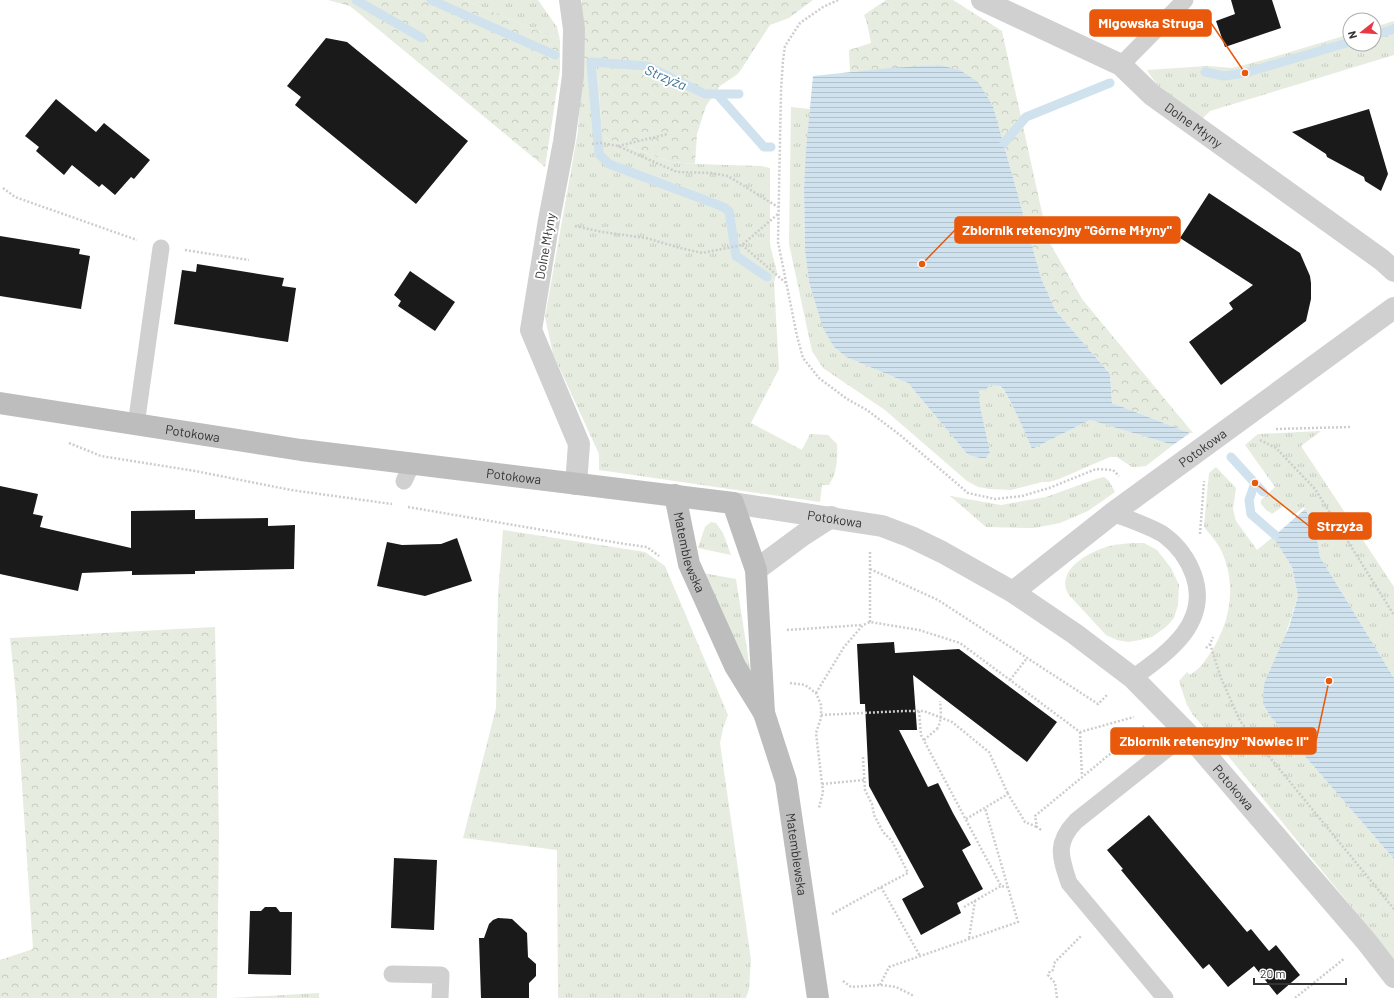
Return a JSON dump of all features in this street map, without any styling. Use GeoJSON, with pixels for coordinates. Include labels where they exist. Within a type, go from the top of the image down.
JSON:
{"type":"FeatureCollection","features":[{"type":"Feature","properties":{"kind":"street","name":"Dolne Młyny"},"geometry":{"type":"LineString","coordinates":[[570,0],[574,29],[573,76],[564,142],[549,220],[531,330],[579,444],[576,484]]}},
{"type":"Feature","properties":{"kind":"street","name":"Dolne Młyny"},"geometry":{"type":"LineString","coordinates":[[982,0],[1121,66],[1152,95],[1382,260],[1394,271]]}},
{"type":"Feature","properties":{"kind":"street","name":"Potokowa"},"geometry":{"type":"LineString","coordinates":[[1013,592],[1114,513],[1394,308]]}},
{"type":"Feature","properties":{"kind":"street","name":"Potokowa"},"geometry":{"type":"LineString","coordinates":[[0,403],[301,450],[408,472],[576,484],[675,495],[882,526],[911,537],[942,552],[1013,592],[1075,634],[1133,678],[1187,733],[1361,936],[1394,977]]}},
{"type":"Feature","properties":{"kind":"street","name":"Matemblewska"},"geometry":{"type":"LineString","coordinates":[[675,495],[689,564],[735,666],[764,713],[786,780],[818,998]]}},
{"type":"Feature","properties":{"kind":"street","name":"Matemblewska"},"geometry":{"type":"LineString","coordinates":[[733,503],[756,570],[764,713]]}},
{"type":"Feature","properties":{"kind":"street"},"geometry":{"type":"LineString","coordinates":[[756,570],[803,535],[831,518]]}},
{"type":"Feature","properties":{"kind":"lane"},"geometry":{"type":"LineString","coordinates":[[1121,66],[1184,0]]}},
{"type":"Feature","properties":{"kind":"lane"},"geometry":{"type":"LineString","coordinates":[[136,425],[161,248]]}},
{"type":"Feature","properties":{"kind":"lane"},"geometry":{"type":"LineString","coordinates":[[1114,513],[1162,534],[1179,547],[1190,563],[1197,586],[1196,609],[1190,626],[1172,646],[1133,678]]}},
{"type":"Feature","properties":{"kind":"lane"},"geometry":{"type":"LineString","coordinates":[[1165,998],[1069,883],[1062,861],[1061,847],[1067,831],[1076,821],[1187,733]]}},
{"type":"Feature","properties":{"kind":"lane"},"geometry":{"type":"LineString","coordinates":[[392,974],[440,975],[440,998]]}},
{"type":"Feature","properties":{"kind":"path"},"geometry":{"type":"LineString","coordinates":[[838,0],[823,7],[800,23],[785,46],[780,92],[778,242],[797,336],[803,358],[819,378],[847,399],[867,410],[968,493],[995,499],[1022,496],[1049,488],[1096,469],[1113,470],[1126,483],[1142,493]]}},
{"type":"Feature","properties":{"kind":"path"},"geometry":{"type":"LineString","coordinates":[[618,146],[668,134]]}},
{"type":"Feature","properties":{"kind":"path"},"geometry":{"type":"LineString","coordinates":[[587,144],[601,143],[618,146],[677,172],[711,173],[728,176],[778,207]]}},
{"type":"Feature","properties":{"kind":"path"},"geometry":{"type":"LineString","coordinates":[[3,188],[15,197],[161,248],[173,248],[249,260]]}},
{"type":"Feature","properties":{"kind":"path"},"geometry":{"type":"LineString","coordinates":[[549,220],[602,232],[646,238],[702,253],[742,245],[779,214]]}},
{"type":"Feature","properties":{"kind":"path"},"geometry":{"type":"LineString","coordinates":[[742,245],[787,284]]}},
{"type":"Feature","properties":{"kind":"path"},"geometry":{"type":"LineString","coordinates":[[1268,430],[1350,427]]}},
{"type":"Feature","properties":{"kind":"path"},"geometry":{"type":"LineString","coordinates":[[69,443],[101,456],[291,490],[396,504]]}},
{"type":"Feature","properties":{"kind":"path"},"geometry":{"type":"LineString","coordinates":[[1276,448],[1315,489],[1394,615]]}},
{"type":"Feature","properties":{"kind":"path"},"geometry":{"type":"LineString","coordinates":[[1200,536],[1204,475]]}},
{"type":"Feature","properties":{"kind":"path"},"geometry":{"type":"LineString","coordinates":[[400,505],[647,547],[664,559]]}},
{"type":"Feature","properties":{"kind":"path"},"geometry":{"type":"LineString","coordinates":[[870,551],[870,622]]}},
{"type":"Feature","properties":{"kind":"path"},"geometry":{"type":"LineString","coordinates":[[870,569],[938,600],[1098,704],[1110,691]]}},
{"type":"Feature","properties":{"kind":"path"},"geometry":{"type":"LineString","coordinates":[[788,630],[863,625],[870,622],[919,630],[960,642],[1080,732]]}},
{"type":"Feature","properties":{"kind":"path"},"geometry":{"type":"LineString","coordinates":[[816,693],[844,647],[863,625]]}},
{"type":"Feature","properties":{"kind":"path"},"geometry":{"type":"LineString","coordinates":[[1210,644],[1221,678],[1240,721],[1394,908]]}},
{"type":"Feature","properties":{"kind":"path"},"geometry":{"type":"LineString","coordinates":[[1010,680],[1027,658]]}},
{"type":"Feature","properties":{"kind":"path"},"geometry":{"type":"LineString","coordinates":[[924,740],[939,725],[941,714],[940,701]]}},
{"type":"Feature","properties":{"kind":"path"},"geometry":{"type":"LineString","coordinates":[[919,711],[921,735],[1002,886]]}},
{"type":"Feature","properties":{"kind":"path"},"geometry":{"type":"LineString","coordinates":[[821,715],[924,711],[952,722],[988,752],[1008,794],[1025,822],[1037,827]]}},
{"type":"Feature","properties":{"kind":"path"},"geometry":{"type":"LineString","coordinates":[[1080,732],[1135,716]]}},
{"type":"Feature","properties":{"kind":"path"},"geometry":{"type":"LineString","coordinates":[[1130,737],[1142,727]]}},
{"type":"Feature","properties":{"kind":"path"},"geometry":{"type":"LineString","coordinates":[[1080,732],[1082,776]]}},
{"type":"Feature","properties":{"kind":"path"},"geometry":{"type":"LineString","coordinates":[[834,913],[908,873],[892,841],[883,832],[874,814],[872,804],[864,790],[863,757]]}},
{"type":"Feature","properties":{"kind":"path"},"geometry":{"type":"LineString","coordinates":[[822,784],[864,780]]}},
{"type":"Feature","properties":{"kind":"path"},"geometry":{"type":"LineString","coordinates":[[966,819],[1008,794]]}},
{"type":"Feature","properties":{"kind":"path"},"geometry":{"type":"LineString","coordinates":[[880,985],[889,967],[1018,922],[984,808]]}},
{"type":"Feature","properties":{"kind":"path"},"geometry":{"type":"LineString","coordinates":[[964,907],[1002,886],[1008,887]]}},
{"type":"Feature","properties":{"kind":"path"},"geometry":{"type":"LineString","coordinates":[[881,887],[920,956]]}},
{"type":"Feature","properties":{"kind":"path"},"geometry":{"type":"LineString","coordinates":[[969,938],[975,901]]}},
{"type":"Feature","properties":{"kind":"path"},"geometry":{"type":"LineString","coordinates":[[1057,998],[1055,983],[1048,975],[1050,971],[1053,970],[1055,962],[1073,943]]}},
{"type":"Feature","properties":{"kind":"path"},"geometry":{"type":"LineString","coordinates":[[1295,998],[1339,963]]}},
{"type":"Feature","properties":{"kind":"path"},"geometry":{"type":"LineString","coordinates":[[839,978],[851,987],[880,985],[896,987],[914,996]]}},
{"type":"Feature","properties":{"kind":"green space"},"geometry":{"type":"Polygon","coordinates":[[[328,0],[464,0],[560,40],[560,70],[545,167],[350,6],[328,0]]]}},
{"type":"Feature","properties":{"kind":"green space"},"geometry":{"type":"Polygon","coordinates":[[[464,0],[538,0],[557,27],[560,40],[464,0]]]}},
{"type":"Feature","properties":{"kind":"green space"},"geometry":{"type":"Polygon","coordinates":[[[582,0],[813,0],[789,18],[770,25],[738,74],[720,86],[706,106],[697,134],[695,164],[671,162],[602,137],[598,74],[582,68],[582,0]]]}},
{"type":"Feature","properties":{"kind":"green space"},"geometry":{"type":"Polygon","coordinates":[[[886,0],[953,0],[1002,31],[1048,240],[1082,299],[1193,433],[1112,403],[1110,374],[1055,310],[1041,278],[993,106],[979,83],[939,65],[850,72],[849,50],[871,43],[864,15],[886,0]]]}},
{"type":"Feature","properties":{"kind":"green space"},"geometry":{"type":"Polygon","coordinates":[[[1394,21],[1394,55],[1210,111],[1202,119],[1164,91],[1147,70],[1208,66],[1232,68],[1342,36],[1342,52],[1382,52],[1382,25],[1394,21]]]}},
{"type":"Feature","properties":{"kind":"green space"},"geometry":{"type":"Polygon","coordinates":[[[582,68],[598,74],[602,137],[671,162],[761,166],[770,168],[770,245],[777,272],[774,282],[779,369],[751,423],[802,450],[810,434],[828,435],[837,444],[837,460],[835,470],[829,485],[822,485],[820,502],[599,470],[599,454],[553,354],[545,317],[578,131],[582,68]]]}},
{"type":"Feature","properties":{"kind":"green space"},"geometry":{"type":"Polygon","coordinates":[[[791,107],[810,109],[804,189],[805,251],[809,282],[834,347],[846,357],[908,383],[968,455],[986,458],[990,452],[980,406],[979,390],[992,385],[1000,387],[1008,397],[1032,449],[1090,420],[1173,445],[1146,466],[1132,467],[1117,457],[1110,457],[1049,482],[1042,482],[1011,490],[978,487],[967,481],[885,410],[823,368],[812,351],[789,244],[791,107]]]}},
{"type":"Feature","properties":{"kind":"green space"},"geometry":{"type":"Polygon","coordinates":[[[1321,431],[1301,446],[1394,587],[1394,678],[1320,557],[1315,531],[1304,507],[1293,516],[1285,505],[1272,514],[1269,511],[1268,512],[1261,504],[1261,500],[1275,487],[1245,445],[1258,434],[1321,431]]]}},
{"type":"Feature","properties":{"kind":"green space"},"geometry":{"type":"Polygon","coordinates":[[[1216,467],[1236,488],[1233,509],[1236,521],[1257,550],[1273,537],[1292,567],[1298,596],[1263,704],[1270,716],[1394,859],[1394,959],[1193,715],[1187,705],[1179,681],[1187,672],[1190,675],[1200,667],[1213,650],[1225,623],[1229,608],[1229,579],[1226,564],[1221,550],[1204,527],[1209,473],[1216,467]]]}},
{"type":"Feature","properties":{"kind":"green space"},"geometry":{"type":"Polygon","coordinates":[[[1104,477],[1109,481],[1115,492],[1088,511],[1060,523],[1034,528],[986,527],[950,496],[1001,505],[1046,497],[1104,477]]]}},
{"type":"Feature","properties":{"kind":"green space"},"geometry":{"type":"Polygon","coordinates":[[[711,522],[716,523],[723,533],[731,555],[698,548],[705,527],[711,522]]]}},
{"type":"Feature","properties":{"kind":"green space"},"geometry":{"type":"Polygon","coordinates":[[[503,530],[645,552],[665,566],[728,715],[723,728],[720,743],[751,960],[749,989],[746,998],[558,998],[557,850],[463,838],[496,708],[498,595],[503,530]]]}},
{"type":"Feature","properties":{"kind":"green space"},"geometry":{"type":"Polygon","coordinates":[[[1144,543],[1157,550],[1171,568],[1179,585],[1178,605],[1174,618],[1166,627],[1152,637],[1128,642],[1117,640],[1106,635],[1069,595],[1066,586],[1066,578],[1076,563],[1093,552],[1118,544],[1144,543]]]}},
{"type":"Feature","properties":{"kind":"green space"},"geometry":{"type":"Polygon","coordinates":[[[703,573],[736,579],[750,669],[747,670],[703,573]]]}},
{"type":"Feature","properties":{"kind":"green space"},"geometry":{"type":"Polygon","coordinates":[[[215,627],[219,831],[217,998],[0,998],[0,960],[33,949],[16,695],[10,638],[215,627]]]}},
{"type":"Feature","properties":{"kind":"green space"},"geometry":{"type":"Polygon","coordinates":[[[319,993],[319,998],[230,998],[319,993]]]}},
{"type":"Feature","properties":{"kind":"water"},"geometry":{"type":"Polygon","coordinates":[[[939,65],[960,70],[979,83],[993,106],[1041,278],[1055,310],[1110,374],[1112,403],[1190,433],[1173,445],[1090,420],[1032,449],[1013,406],[1004,391],[1000,386],[989,385],[986,390],[979,390],[980,406],[990,452],[986,458],[968,455],[908,383],[846,357],[834,347],[823,328],[809,282],[805,251],[804,189],[813,76],[890,68],[939,65]]]}},
{"type":"Feature","properties":{"kind":"water"},"geometry":{"type":"Polygon","coordinates":[[[1305,509],[1314,526],[1320,557],[1394,678],[1394,859],[1270,716],[1263,704],[1264,684],[1289,627],[1298,596],[1292,567],[1273,537],[1305,509]]]}},
{"type":"Feature","properties":{"kind":"building"},"geometry":{"type":"Polygon","coordinates":[[[1231,0],[1272,0],[1281,28],[1225,47],[1216,21],[1235,14],[1231,0]]]}},
{"type":"Feature","properties":{"kind":"building"},"geometry":{"type":"Polygon","coordinates":[[[326,38],[347,42],[468,141],[416,204],[295,105],[301,97],[287,86],[326,38]]]}},
{"type":"Feature","properties":{"kind":"building"},"geometry":{"type":"Polygon","coordinates":[[[56,99],[96,132],[104,123],[150,160],[134,179],[131,177],[115,195],[102,184],[99,187],[72,165],[64,175],[36,151],[39,147],[25,136],[56,99]]]}},
{"type":"Feature","properties":{"kind":"building"},"geometry":{"type":"Polygon","coordinates":[[[1369,109],[1388,174],[1381,191],[1365,181],[1364,177],[1327,157],[1326,154],[1292,132],[1369,109]]]}},
{"type":"Feature","properties":{"kind":"building"},"geometry":{"type":"Polygon","coordinates":[[[1209,193],[1300,253],[1310,276],[1311,283],[1311,299],[1306,321],[1221,385],[1189,342],[1233,309],[1229,303],[1253,285],[1180,238],[1209,193]]]}},
{"type":"Feature","properties":{"kind":"building"},"geometry":{"type":"Polygon","coordinates":[[[0,236],[80,249],[79,254],[90,256],[81,309],[0,296],[0,236]]]}},
{"type":"Feature","properties":{"kind":"building"},"geometry":{"type":"Polygon","coordinates":[[[197,264],[284,278],[282,286],[296,288],[288,342],[174,324],[182,270],[196,272],[197,264]]]}},
{"type":"Feature","properties":{"kind":"building"},"geometry":{"type":"Polygon","coordinates":[[[410,271],[455,302],[435,331],[398,306],[401,301],[394,295],[410,271]]]}},
{"type":"Feature","properties":{"kind":"building"},"geometry":{"type":"Polygon","coordinates":[[[0,486],[38,494],[33,514],[43,516],[40,527],[131,548],[131,511],[195,510],[195,519],[268,518],[268,526],[295,525],[294,569],[195,571],[195,574],[132,575],[132,571],[82,573],[78,591],[0,574],[0,486]]]}},
{"type":"Feature","properties":{"kind":"building"},"geometry":{"type":"Polygon","coordinates":[[[457,538],[472,581],[425,596],[377,586],[387,542],[402,545],[441,544],[457,538]]]}},
{"type":"Feature","properties":{"kind":"building"},"geometry":{"type":"Polygon","coordinates":[[[894,642],[895,653],[959,649],[1057,722],[1027,762],[913,675],[917,730],[899,730],[928,787],[938,783],[971,845],[962,850],[983,889],[957,903],[961,913],[921,935],[902,899],[924,887],[869,786],[865,704],[860,704],[857,644],[894,642]]]}},
{"type":"Feature","properties":{"kind":"building"},"geometry":{"type":"Polygon","coordinates":[[[1149,815],[1247,932],[1251,929],[1269,951],[1276,945],[1300,975],[1277,995],[1254,966],[1228,987],[1209,964],[1203,969],[1121,870],[1123,869],[1107,850],[1149,815]]]}},
{"type":"Feature","properties":{"kind":"building"},"geometry":{"type":"Polygon","coordinates":[[[394,858],[437,860],[434,930],[391,928],[394,858]]]}},
{"type":"Feature","properties":{"kind":"building"},"geometry":{"type":"Polygon","coordinates":[[[265,907],[276,907],[280,912],[292,912],[291,975],[248,974],[250,911],[261,911],[265,907]]]}},
{"type":"Feature","properties":{"kind":"building"},"geometry":{"type":"Polygon","coordinates":[[[498,918],[512,919],[527,933],[528,957],[536,964],[536,976],[529,983],[529,998],[481,998],[479,938],[484,938],[489,924],[498,918]]]}},
{"type":"Feature","properties":{"kind":"waterway"},"geometry":{"type":"LineString","coordinates":[[356,0],[422,38]]}},
{"type":"Feature","properties":{"kind":"waterway","name":"Strzyża"},"geometry":{"type":"LineString","coordinates":[[431,0],[555,55]]}},
{"type":"Feature","properties":{"kind":"waterway"},"geometry":{"type":"LineString","coordinates":[[1382,33],[1394,29]]}},
{"type":"Feature","properties":{"kind":"waterway"},"geometry":{"type":"LineString","coordinates":[[1205,72],[1224,76],[1245,73],[1342,44]]}},
{"type":"Feature","properties":{"kind":"waterway"},"geometry":{"type":"LineString","coordinates":[[739,94],[705,94],[647,66],[591,62],[599,154],[609,164],[721,206],[729,211],[736,256],[767,277]]}},
{"type":"Feature","properties":{"kind":"waterway"},"geometry":{"type":"LineString","coordinates":[[1004,143],[1026,117],[1110,83]]}},
{"type":"Feature","properties":{"kind":"waterway"},"geometry":{"type":"LineString","coordinates":[[717,94],[764,147],[771,147]]}},
{"type":"Feature","properties":{"kind":"waterway","name":"Strzyża"},"geometry":{"type":"LineString","coordinates":[[1231,457],[1263,492]]}},
{"type":"Feature","properties":{"kind":"waterway"},"geometry":{"type":"LineString","coordinates":[[1255,483],[1249,500],[1251,514],[1275,535]]}},
{"type":"Feature","properties":{"kind":"place","name":"Migowska Struga"},"geometry":{"type":"Point","coordinates":[1245,73]}},
{"type":"Feature","properties":{"kind":"place","name":"Zbiornik retencyjny \"Górne Młyny\""},"geometry":{"type":"Point","coordinates":[922,264]}},
{"type":"Feature","properties":{"kind":"place","name":"Strzyża"},"geometry":{"type":"Point","coordinates":[1255,483]}},
{"type":"Feature","properties":{"kind":"place","name":"Zbiornik retencyjny \"Nowiec II\""},"geometry":{"type":"Point","coordinates":[1329,681]}}]}
